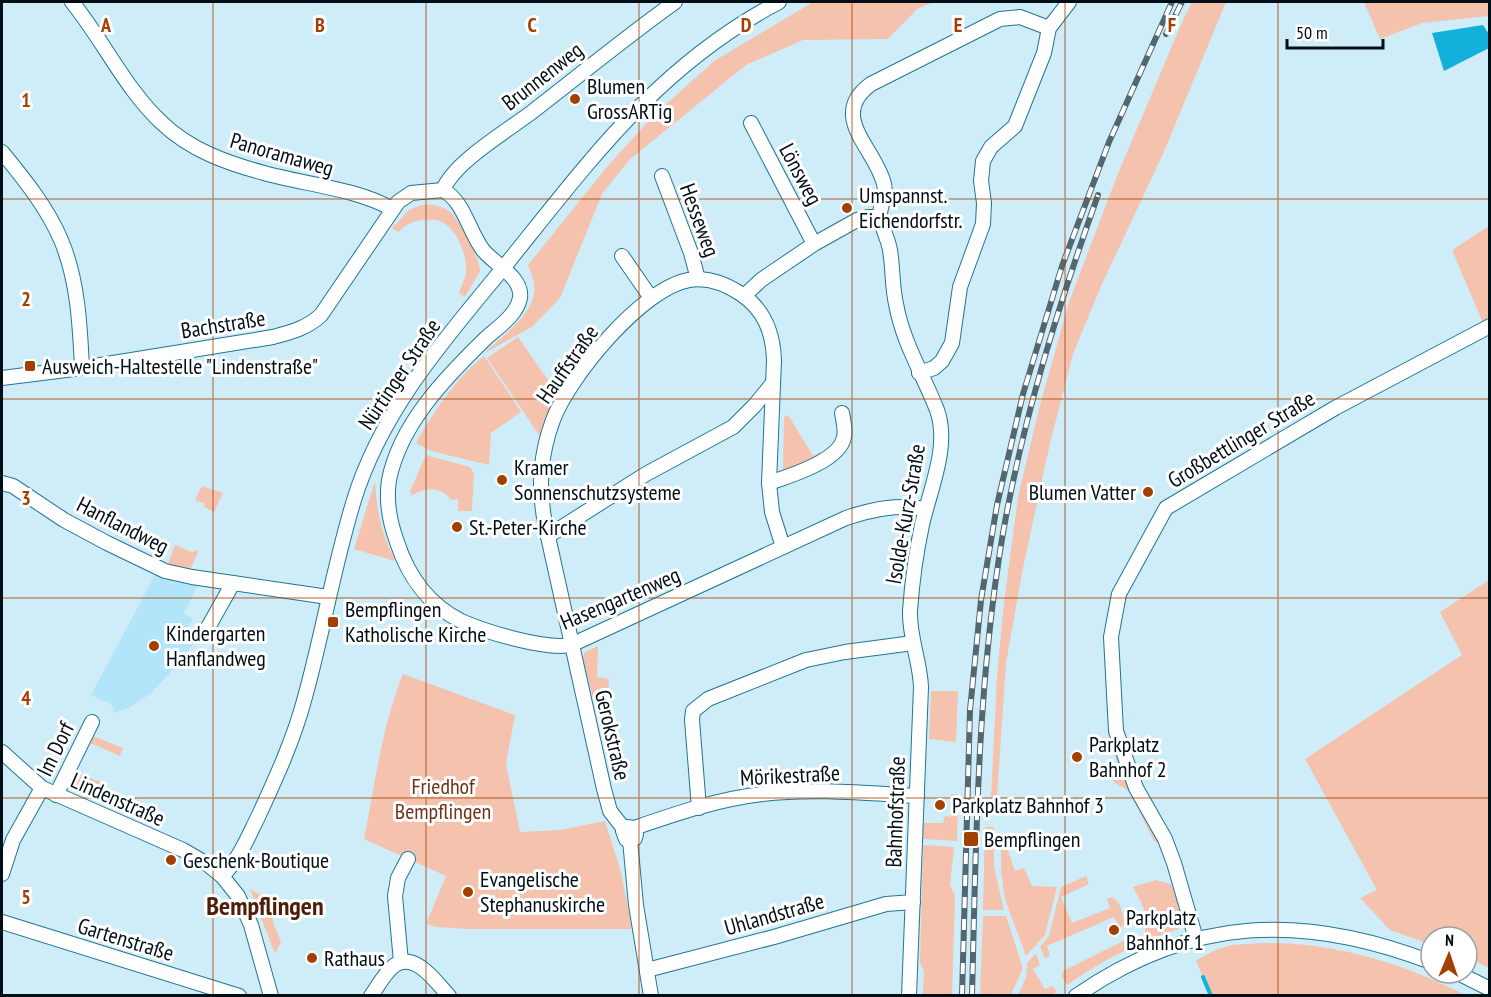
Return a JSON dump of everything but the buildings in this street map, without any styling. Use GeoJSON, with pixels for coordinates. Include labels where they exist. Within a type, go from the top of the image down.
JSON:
{"type":"FeatureCollection","features":[{"type":"Feature","properties":{"kind":"street","name":"Panoramaweg"},"geometry":{"type":"LineString","coordinates":[[72,2],[142,100],[162,123],[194,147],[255,171],[365,198],[392,209]]}},
{"type":"Feature","properties":{"kind":"street","name":"Brunnenweg"},"geometry":{"type":"LineString","coordinates":[[443,190],[452,175],[469,159],[612,47],[675,2]]}},
{"type":"Feature","properties":{"kind":"street","name":"Nürtinger Straße"},"geometry":{"type":"LineString","coordinates":[[222,876],[239,855],[287,750],[304,699],[355,497],[383,429],[426,364],[601,147],[661,85],[713,41],[778,2]]}},
{"type":"Feature","properties":{"kind":"street"},"geometry":{"type":"LineString","coordinates":[[919,373],[934,368],[942,362],[952,344],[960,287],[983,224],[982,161],[991,147],[1015,126],[1044,53],[1049,28],[1069,2]]}},
{"type":"Feature","properties":{"kind":"street","name":"Isolde-Kurz-Straße"},"geometry":{"type":"LineString","coordinates":[[911,637],[915,570],[926,509],[936,472],[940,428],[938,412],[904,339],[899,321],[893,288],[890,250],[880,217],[884,184],[854,122],[854,104],[863,90],[1000,19],[1020,17],[1049,28]]}},
{"type":"Feature","properties":{"kind":"street","name":"Lönsweg"},"geometry":{"type":"LineString","coordinates":[[751,123],[814,244]]}},
{"type":"Feature","properties":{"kind":"street"},"geometry":{"type":"LineString","coordinates":[[2,152],[38,199],[62,242],[74,288],[82,368]]}},
{"type":"Feature","properties":{"kind":"street","name":"Hesseweg"},"geometry":{"type":"LineString","coordinates":[[662,176],[691,253],[698,279]]}},
{"type":"Feature","properties":{"kind":"street"},"geometry":{"type":"LineString","coordinates":[[392,209],[411,193],[443,190],[456,200],[477,241],[502,269]]}},
{"type":"Feature","properties":{"kind":"street","name":"Bachstraße"},"geometry":{"type":"LineString","coordinates":[[2,378],[82,368],[273,337],[305,327],[321,315],[392,209]]}},
{"type":"Feature","properties":{"kind":"street"},"geometry":{"type":"LineString","coordinates":[[744,296],[761,280],[814,244],[857,220],[880,217]]}},
{"type":"Feature","properties":{"kind":"street"},"geometry":{"type":"LineString","coordinates":[[622,256],[651,298]]}},
{"type":"Feature","properties":{"kind":"street","name":"Hasengartenweg"},"geometry":{"type":"LineString","coordinates":[[502,269],[513,278],[518,286],[519,302],[511,314],[444,381],[409,430],[394,462],[389,481],[390,519],[399,548],[410,573],[425,594],[444,611],[469,624],[498,633],[546,645],[571,645],[833,523],[860,513],[894,507],[926,509]]}},
{"type":"Feature","properties":{"kind":"street"},"geometry":{"type":"LineString","coordinates":[[698,279],[724,285],[744,296],[762,313],[770,333],[774,360],[769,483],[772,512],[783,547]]}},
{"type":"Feature","properties":{"kind":"street","name":"Hauffstraße"},"geometry":{"type":"LineString","coordinates":[[571,645],[542,508],[540,479],[543,454],[553,421],[567,394],[591,360],[624,323],[651,298],[686,280],[698,279]]}},
{"type":"Feature","properties":{"kind":"street","name":"Großbettlinger Straße"},"geometry":{"type":"LineString","coordinates":[[1196,939],[1165,839],[1137,788],[1116,731],[1111,637],[1119,594],[1166,508],[1335,408],[1490,326]]}},
{"type":"Feature","properties":{"kind":"street"},"geometry":{"type":"LineString","coordinates":[[548,536],[646,474],[720,435],[746,415],[772,384]]}},
{"type":"Feature","properties":{"kind":"street"},"geometry":{"type":"LineString","coordinates":[[769,483],[810,467],[837,450],[844,436],[842,413]]}},
{"type":"Feature","properties":{"kind":"street"},"geometry":{"type":"LineString","coordinates":[[746,415],[771,428]]}},
{"type":"Feature","properties":{"kind":"street","name":"Hanflandweg"},"geometry":{"type":"LineString","coordinates":[[2,483],[13,486],[64,520],[165,571],[183,576],[328,597]]}},
{"type":"Feature","properties":{"kind":"street"},"geometry":{"type":"LineString","coordinates":[[206,631],[233,583]]}},
{"type":"Feature","properties":{"kind":"street"},"geometry":{"type":"LineString","coordinates":[[699,808],[692,720],[693,711],[699,705],[806,660],[911,637]]}},
{"type":"Feature","properties":{"kind":"street","name":"Bahnhofstraße"},"geometry":{"type":"LineString","coordinates":[[909,996],[921,687],[918,659],[911,637]]}},
{"type":"Feature","properties":{"kind":"street","name":"Gerokstraße"},"geometry":{"type":"LineString","coordinates":[[571,645],[610,811],[629,832],[636,905],[651,996]]}},
{"type":"Feature","properties":{"kind":"street","name":"Im Dorf"},"geometry":{"type":"LineString","coordinates":[[56,795],[92,722]]}},
{"type":"Feature","properties":{"kind":"street","name":"Lindenstraße"},"geometry":{"type":"LineString","coordinates":[[2,752],[42,788],[189,854],[222,876],[238,896],[251,924],[271,996]]}},
{"type":"Feature","properties":{"kind":"street"},"geometry":{"type":"LineString","coordinates":[[2,874],[14,840],[42,788]]}},
{"type":"Feature","properties":{"kind":"street","name":"Mörikestraße"},"geometry":{"type":"LineString","coordinates":[[629,832],[699,808],[759,794],[796,791],[917,796]]}},
{"type":"Feature","properties":{"kind":"street"},"geometry":{"type":"LineString","coordinates":[[401,962],[395,896],[399,878],[408,859]]}},
{"type":"Feature","properties":{"kind":"street","name":"Uhlandstraße"},"geometry":{"type":"LineString","coordinates":[[647,970],[774,938],[886,904],[913,902]]}},
{"type":"Feature","properties":{"kind":"street","name":"Gartenstraße"},"geometry":{"type":"LineString","coordinates":[[2,922],[239,996]]}},
{"type":"Feature","properties":{"kind":"street"},"geometry":{"type":"LineString","coordinates":[[1077,996],[1102,978],[1150,954],[1196,939],[1239,931],[1291,930],[1336,935],[1368,942],[1419,958]]}},
{"type":"Feature","properties":{"kind":"street"},"geometry":{"type":"LineString","coordinates":[[371,996],[390,970],[401,962],[407,961],[423,969],[449,996]]}},
{"type":"Feature","properties":{"kind":"shaded area","name":"Kindergarten Hanflandweg"},"geometry":{"type":"Polygon","coordinates":[[[156,573],[197,586],[184,614],[193,619],[184,636],[195,642],[150,694],[129,708],[113,713],[114,708],[108,702],[91,695],[156,573]]]}},
{"type":"Feature","properties":{"kind":"green space"},"geometry":{"type":"Polygon","coordinates":[[[813,2],[934,2],[917,9],[888,39],[803,40],[746,65],[629,160],[602,194],[560,298],[532,327],[483,354],[518,323],[531,304],[534,283],[528,265],[607,167],[653,116],[714,61],[813,2]]]}},
{"type":"Feature","properties":{"kind":"green space"},"geometry":{"type":"Polygon","coordinates":[[[1192,2],[1226,2],[1163,154],[1101,286],[1073,354],[1050,443],[1023,568],[1006,663],[997,797],[991,797],[997,676],[1004,603],[1018,497],[1039,409],[1069,302],[1117,176],[1192,2]]]}},
{"type":"Feature","properties":{"kind":"green space"},"geometry":{"type":"Polygon","coordinates":[[[1364,2],[1489,2],[1489,16],[1422,23],[1380,39],[1364,2]]]}},
{"type":"Feature","properties":{"kind":"green space"},"geometry":{"type":"Polygon","coordinates":[[[421,205],[435,205],[449,211],[473,249],[480,271],[465,297],[459,293],[466,274],[465,258],[460,243],[447,225],[438,220],[423,220],[410,223],[399,232],[392,228],[409,210],[421,205]]]}},
{"type":"Feature","properties":{"kind":"green space"},"geometry":{"type":"Polygon","coordinates":[[[1489,226],[1489,320],[1483,323],[1452,250],[1489,226]]]}},
{"type":"Feature","properties":{"kind":"green space"},"geometry":{"type":"Polygon","coordinates":[[[518,337],[559,396],[541,438],[487,358],[518,337]]]}},
{"type":"Feature","properties":{"kind":"green space"},"geometry":{"type":"Polygon","coordinates":[[[484,356],[521,412],[491,433],[489,465],[431,451],[416,443],[446,396],[484,356]]]}},
{"type":"Feature","properties":{"kind":"green space"},"geometry":{"type":"Polygon","coordinates":[[[788,415],[813,456],[820,452],[821,456],[783,472],[784,417],[788,415]]]}},
{"type":"Feature","properties":{"kind":"green space"},"geometry":{"type":"Polygon","coordinates":[[[426,455],[470,467],[474,473],[472,511],[458,511],[458,499],[451,500],[437,490],[422,491],[412,496],[410,491],[426,455]]]}},
{"type":"Feature","properties":{"kind":"green space"},"geometry":{"type":"Polygon","coordinates":[[[375,481],[380,522],[395,561],[354,549],[375,481]]]}},
{"type":"Feature","properties":{"kind":"green space"},"geometry":{"type":"Polygon","coordinates":[[[202,486],[223,493],[214,512],[204,507],[205,504],[195,500],[202,486]]]}},
{"type":"Feature","properties":{"kind":"green space"},"geometry":{"type":"Polygon","coordinates":[[[175,545],[192,552],[199,550],[189,572],[168,564],[175,545]]]}},
{"type":"Feature","properties":{"kind":"green space"},"geometry":{"type":"Polygon","coordinates":[[[1489,580],[1489,968],[1479,963],[1479,925],[1419,925],[1419,940],[1390,930],[1360,898],[1377,890],[1305,759],[1462,655],[1440,612],[1489,580]]]}},
{"type":"Feature","properties":{"kind":"green space"},"geometry":{"type":"Polygon","coordinates":[[[598,646],[597,677],[609,679],[608,695],[593,699],[583,658],[585,652],[598,646]]]}},
{"type":"Feature","properties":{"kind":"green space","name":"Friedhof Bempflingen"},"geometry":{"type":"Polygon","coordinates":[[[403,674],[515,715],[506,764],[520,832],[561,830],[605,821],[621,872],[632,929],[467,929],[426,924],[446,876],[364,839],[384,735],[403,674]]]}},
{"type":"Feature","properties":{"kind":"green space"},"geometry":{"type":"Polygon","coordinates":[[[931,691],[958,691],[956,742],[929,739],[931,691]]]}},
{"type":"Feature","properties":{"kind":"green space"},"geometry":{"type":"Polygon","coordinates":[[[92,737],[123,748],[120,756],[88,742],[92,737]]]}},
{"type":"Feature","properties":{"kind":"green space"},"geometry":{"type":"Polygon","coordinates":[[[1113,738],[1160,843],[1154,841],[1129,791],[1115,783],[1110,777],[1121,773],[1111,743],[1103,745],[1105,739],[1113,738]]]}},
{"type":"Feature","properties":{"kind":"green space"},"geometry":{"type":"Polygon","coordinates":[[[74,772],[106,784],[99,796],[71,785],[70,780],[74,772]]]}},
{"type":"Feature","properties":{"kind":"green space"},"geometry":{"type":"Polygon","coordinates":[[[951,794],[958,794],[957,841],[923,839],[923,823],[943,823],[945,816],[950,817],[951,794]]]}},
{"type":"Feature","properties":{"kind":"green space"},"geometry":{"type":"Polygon","coordinates":[[[985,827],[994,827],[994,867],[1004,910],[983,910],[985,827]]]}},
{"type":"Feature","properties":{"kind":"green space"},"geometry":{"type":"Polygon","coordinates":[[[1001,838],[1004,839],[1015,871],[1024,868],[1032,886],[1057,887],[1045,935],[1026,956],[1005,899],[1001,872],[1001,838]]]}},
{"type":"Feature","properties":{"kind":"green space"},"geometry":{"type":"Polygon","coordinates":[[[923,845],[954,847],[950,885],[955,895],[952,995],[923,994],[924,971],[920,963],[923,845]]]}},
{"type":"Feature","properties":{"kind":"green space"},"geometry":{"type":"Polygon","coordinates":[[[1086,876],[1089,884],[1061,897],[1072,923],[1110,908],[1107,899],[1112,897],[1121,909],[1124,925],[1120,927],[1114,917],[1047,946],[1050,956],[1045,958],[1040,947],[1049,936],[1061,887],[1086,876]]]}},
{"type":"Feature","properties":{"kind":"green space"},"geometry":{"type":"Polygon","coordinates":[[[1156,880],[1170,884],[1175,894],[1180,912],[1178,929],[1120,953],[1067,985],[1062,977],[1063,971],[1135,935],[1141,939],[1146,919],[1143,906],[1133,887],[1156,880]]]}},
{"type":"Feature","properties":{"kind":"green space"},"geometry":{"type":"Polygon","coordinates":[[[250,889],[269,900],[279,902],[273,913],[281,942],[275,954],[250,889]]]}},
{"type":"Feature","properties":{"kind":"green space"},"geometry":{"type":"Polygon","coordinates":[[[983,916],[1006,916],[1022,965],[1011,995],[980,995],[983,916]]]}},
{"type":"Feature","properties":{"kind":"green space"},"geometry":{"type":"Polygon","coordinates":[[[1289,944],[1341,951],[1417,973],[1419,974],[1419,985],[1443,985],[1465,995],[1210,995],[1196,960],[1232,945],[1289,944]]]}},
{"type":"Feature","properties":{"kind":"green space"},"geometry":{"type":"Polygon","coordinates":[[[1036,953],[1040,965],[1033,969],[1045,989],[1053,986],[1057,992],[1051,995],[1018,995],[1026,978],[1027,963],[1036,953]]]}},
{"type":"Feature","properties":{"kind":"water"},"geometry":{"type":"Polygon","coordinates":[[[1483,25],[1489,34],[1489,48],[1444,71],[1432,33],[1483,25]]]}},
{"type":"Feature","properties":{"kind":"waterway"},"geometry":{"type":"LineString","coordinates":[[1203,977],[1211,996]]}},
{"type":"Feature","properties":{"kind":"railway"},"geometry":{"type":"LineString","coordinates":[[962,996],[970,710],[981,600],[997,505],[1023,394],[1062,266],[1109,142],[1172,2]]}},
{"type":"Feature","properties":{"kind":"railway"},"geometry":{"type":"LineString","coordinates":[[1166,34],[1182,2]]}},
{"type":"Feature","properties":{"kind":"railway"},"geometry":{"type":"LineString","coordinates":[[972,996],[979,767],[987,653],[1002,539],[1020,451],[1042,365],[1098,195]]}},
{"type":"Feature","properties":{"kind":"place","name":"Blumen GrossARTig"},"geometry":{"type":"Point","coordinates":[575,99]}},
{"type":"Feature","properties":{"kind":"place","name":"Umspannst. Eichendorfstr."},"geometry":{"type":"Point","coordinates":[847,208]}},
{"type":"Feature","properties":{"kind":"place","name":"Ausweich-Haltestelle \"Lindenstraße\""},"geometry":{"type":"Point","coordinates":[30,366]}},
{"type":"Feature","properties":{"kind":"place","name":"Kramer Sonnenschutzsysteme"},"geometry":{"type":"Point","coordinates":[502,480]}},
{"type":"Feature","properties":{"kind":"place","name":"Blumen Vatter"},"geometry":{"type":"Point","coordinates":[1148,492]}},
{"type":"Feature","properties":{"kind":"place","name":"St.-Peter-Kirche"},"geometry":{"type":"Point","coordinates":[457,527]}},
{"type":"Feature","properties":{"kind":"place","name":"Bempflingen Katholische Kirche"},"geometry":{"type":"Point","coordinates":[333,622]}},
{"type":"Feature","properties":{"kind":"place","name":"Kindergarten Hanflandweg"},"geometry":{"type":"Point","coordinates":[154,646]}},
{"type":"Feature","properties":{"kind":"place","name":"Parkplatz Bahnhof 2"},"geometry":{"type":"Point","coordinates":[1077,757]}},
{"type":"Feature","properties":{"kind":"place","name":"Parkplatz Bahnhof 3"},"geometry":{"type":"Point","coordinates":[940,805]}},
{"type":"Feature","properties":{"kind":"place","name":"Bempflingen"},"geometry":{"type":"Point","coordinates":[971,839]}},
{"type":"Feature","properties":{"kind":"place","name":"Geschenk-Boutique"},"geometry":{"type":"Point","coordinates":[171,860]}},
{"type":"Feature","properties":{"kind":"place","name":"Evangelische Stephanuskirche"},"geometry":{"type":"Point","coordinates":[468,892]}},
{"type":"Feature","properties":{"kind":"place","name":"Parkplatz Bahnhof 1"},"geometry":{"type":"Point","coordinates":[1114,930]}},
{"type":"Feature","properties":{"kind":"place","name":"Rathaus"},"geometry":{"type":"Point","coordinates":[312,958]}},
{"type":"Feature","properties":{"kind":"district","name":"Bempflingen"},"geometry":{"type":"Point","coordinates":[265,906]}}]}
